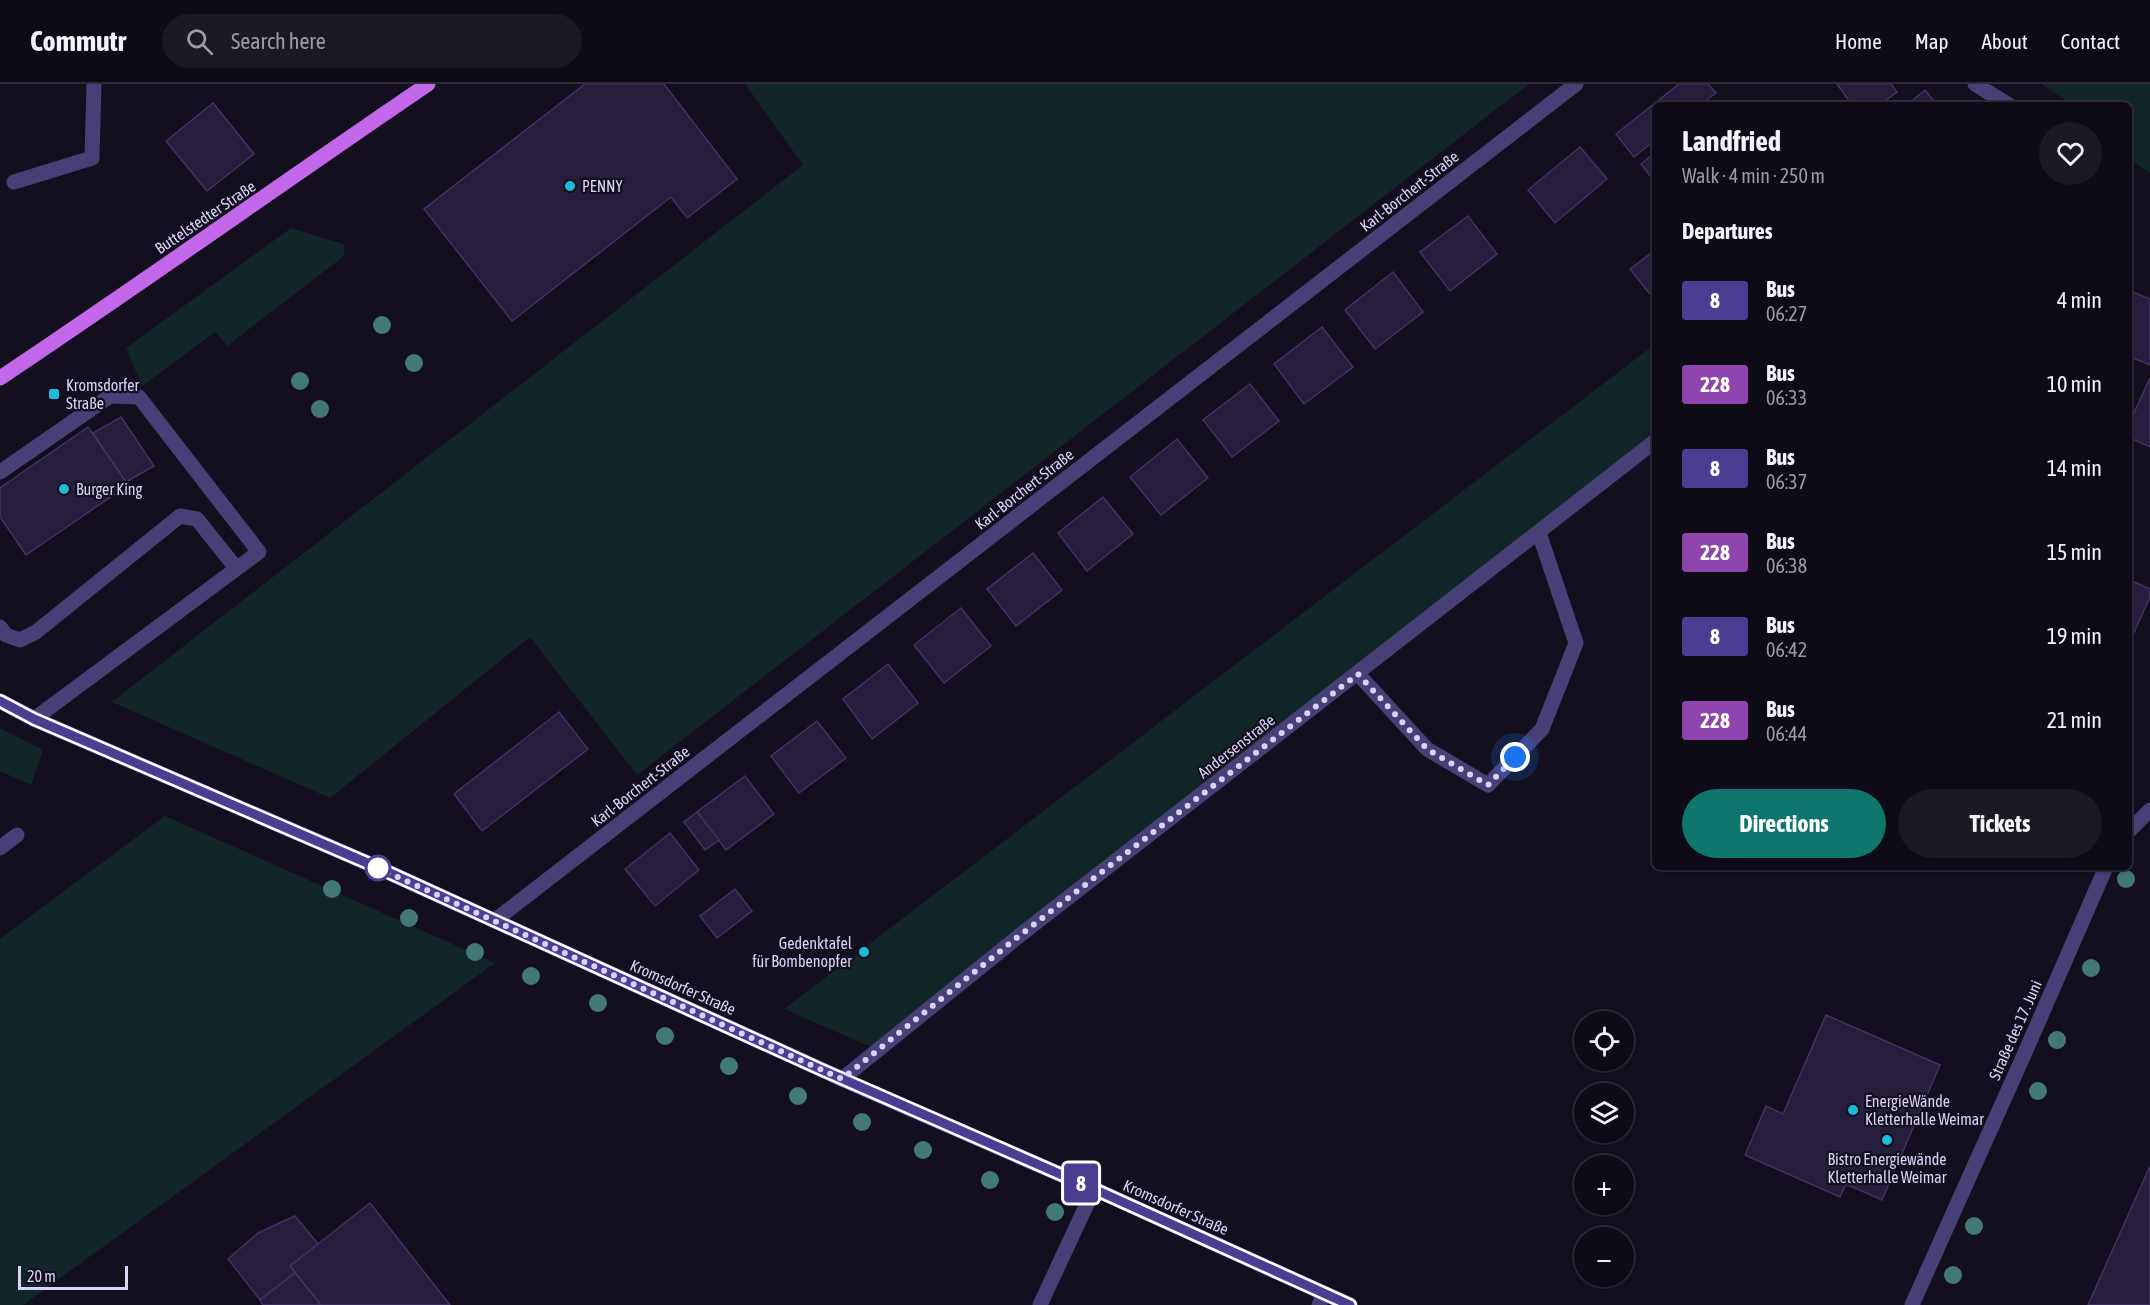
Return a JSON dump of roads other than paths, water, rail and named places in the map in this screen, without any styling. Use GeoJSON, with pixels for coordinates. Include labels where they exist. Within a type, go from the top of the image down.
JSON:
{"type":"FeatureCollection","features":[{"type":"Feature","properties":{"kind":"main road","name":"Buttelstedter Straße"},"geometry":{"type":"LineString","coordinates":[[0,378],[267,196],[362,128],[408,89],[428,84]]}},
{"type":"Feature","properties":{"kind":"street"},"geometry":{"type":"LineString","coordinates":[[14,182],[92,158],[94,84]]}},
{"type":"Feature","properties":{"kind":"street","name":"Karl-Borchert-Straße"},"geometry":{"type":"LineString","coordinates":[[494,921],[1576,84]]}},
{"type":"Feature","properties":{"kind":"street"},"geometry":{"type":"LineString","coordinates":[[1975,84],[2004,102]]}},
{"type":"Feature","properties":{"kind":"street"},"geometry":{"type":"LineString","coordinates":[[0,472],[110,396],[139,397],[259,552],[34,719]]}},
{"type":"Feature","properties":{"kind":"street","name":"Andersenstraße"},"geometry":{"type":"LineString","coordinates":[[842,1079],[1019,936],[1652,444]]}},
{"type":"Feature","properties":{"kind":"street"},"geometry":{"type":"LineString","coordinates":[[0,627],[6,635],[20,640],[36,632],[180,516],[197,519],[236,568]]}},
{"type":"Feature","properties":{"kind":"street"},"geometry":{"type":"LineString","coordinates":[[1358,674],[1427,749],[1488,785],[1542,729],[1576,644],[1539,533]]}},
{"type":"Feature","properties":{"kind":"street","name":"Kromsdorfer Straße"},"geometry":{"type":"LineString","coordinates":[[0,701],[34,719],[379,868],[842,1079],[1094,1189],[1322,1299],[1350,1305]]}},
{"type":"Feature","properties":{"kind":"street"},"geometry":{"type":"LineString","coordinates":[[2132,828],[2150,810]]}},
{"type":"Feature","properties":{"kind":"street"},"geometry":{"type":"LineString","coordinates":[[0,848],[18,835]]}},
{"type":"Feature","properties":{"kind":"street","name":"Straße des 17. Juni"},"geometry":{"type":"LineString","coordinates":[[1912,1305],[2105,870]]}},
{"type":"Feature","properties":{"kind":"street"},"geometry":{"type":"LineString","coordinates":[[1040,1305],[1094,1189]]}},
{"type":"Feature","properties":{"kind":"place","name":"PENNY"},"geometry":{"type":"Point","coordinates":[570,186]}},
{"type":"Feature","properties":{"kind":"place","name":"Kromsdorfer Straße"},"geometry":{"type":"Point","coordinates":[54,394]}},
{"type":"Feature","properties":{"kind":"place","name":"Burger King"},"geometry":{"type":"Point","coordinates":[64,489]}},
{"type":"Feature","properties":{"kind":"place","name":"Gedenktafel für Bombenopfer"},"geometry":{"type":"Point","coordinates":[864,952]}},
{"type":"Feature","properties":{"kind":"place","name":"EnergieWände Kletterhalle Weimar"},"geometry":{"type":"Point","coordinates":[1853,1110]}},
{"type":"Feature","properties":{"kind":"place","name":"Bistro Energiewände Kletterhalle Weimar"},"geometry":{"type":"Point","coordinates":[1887,1140]}}]}
